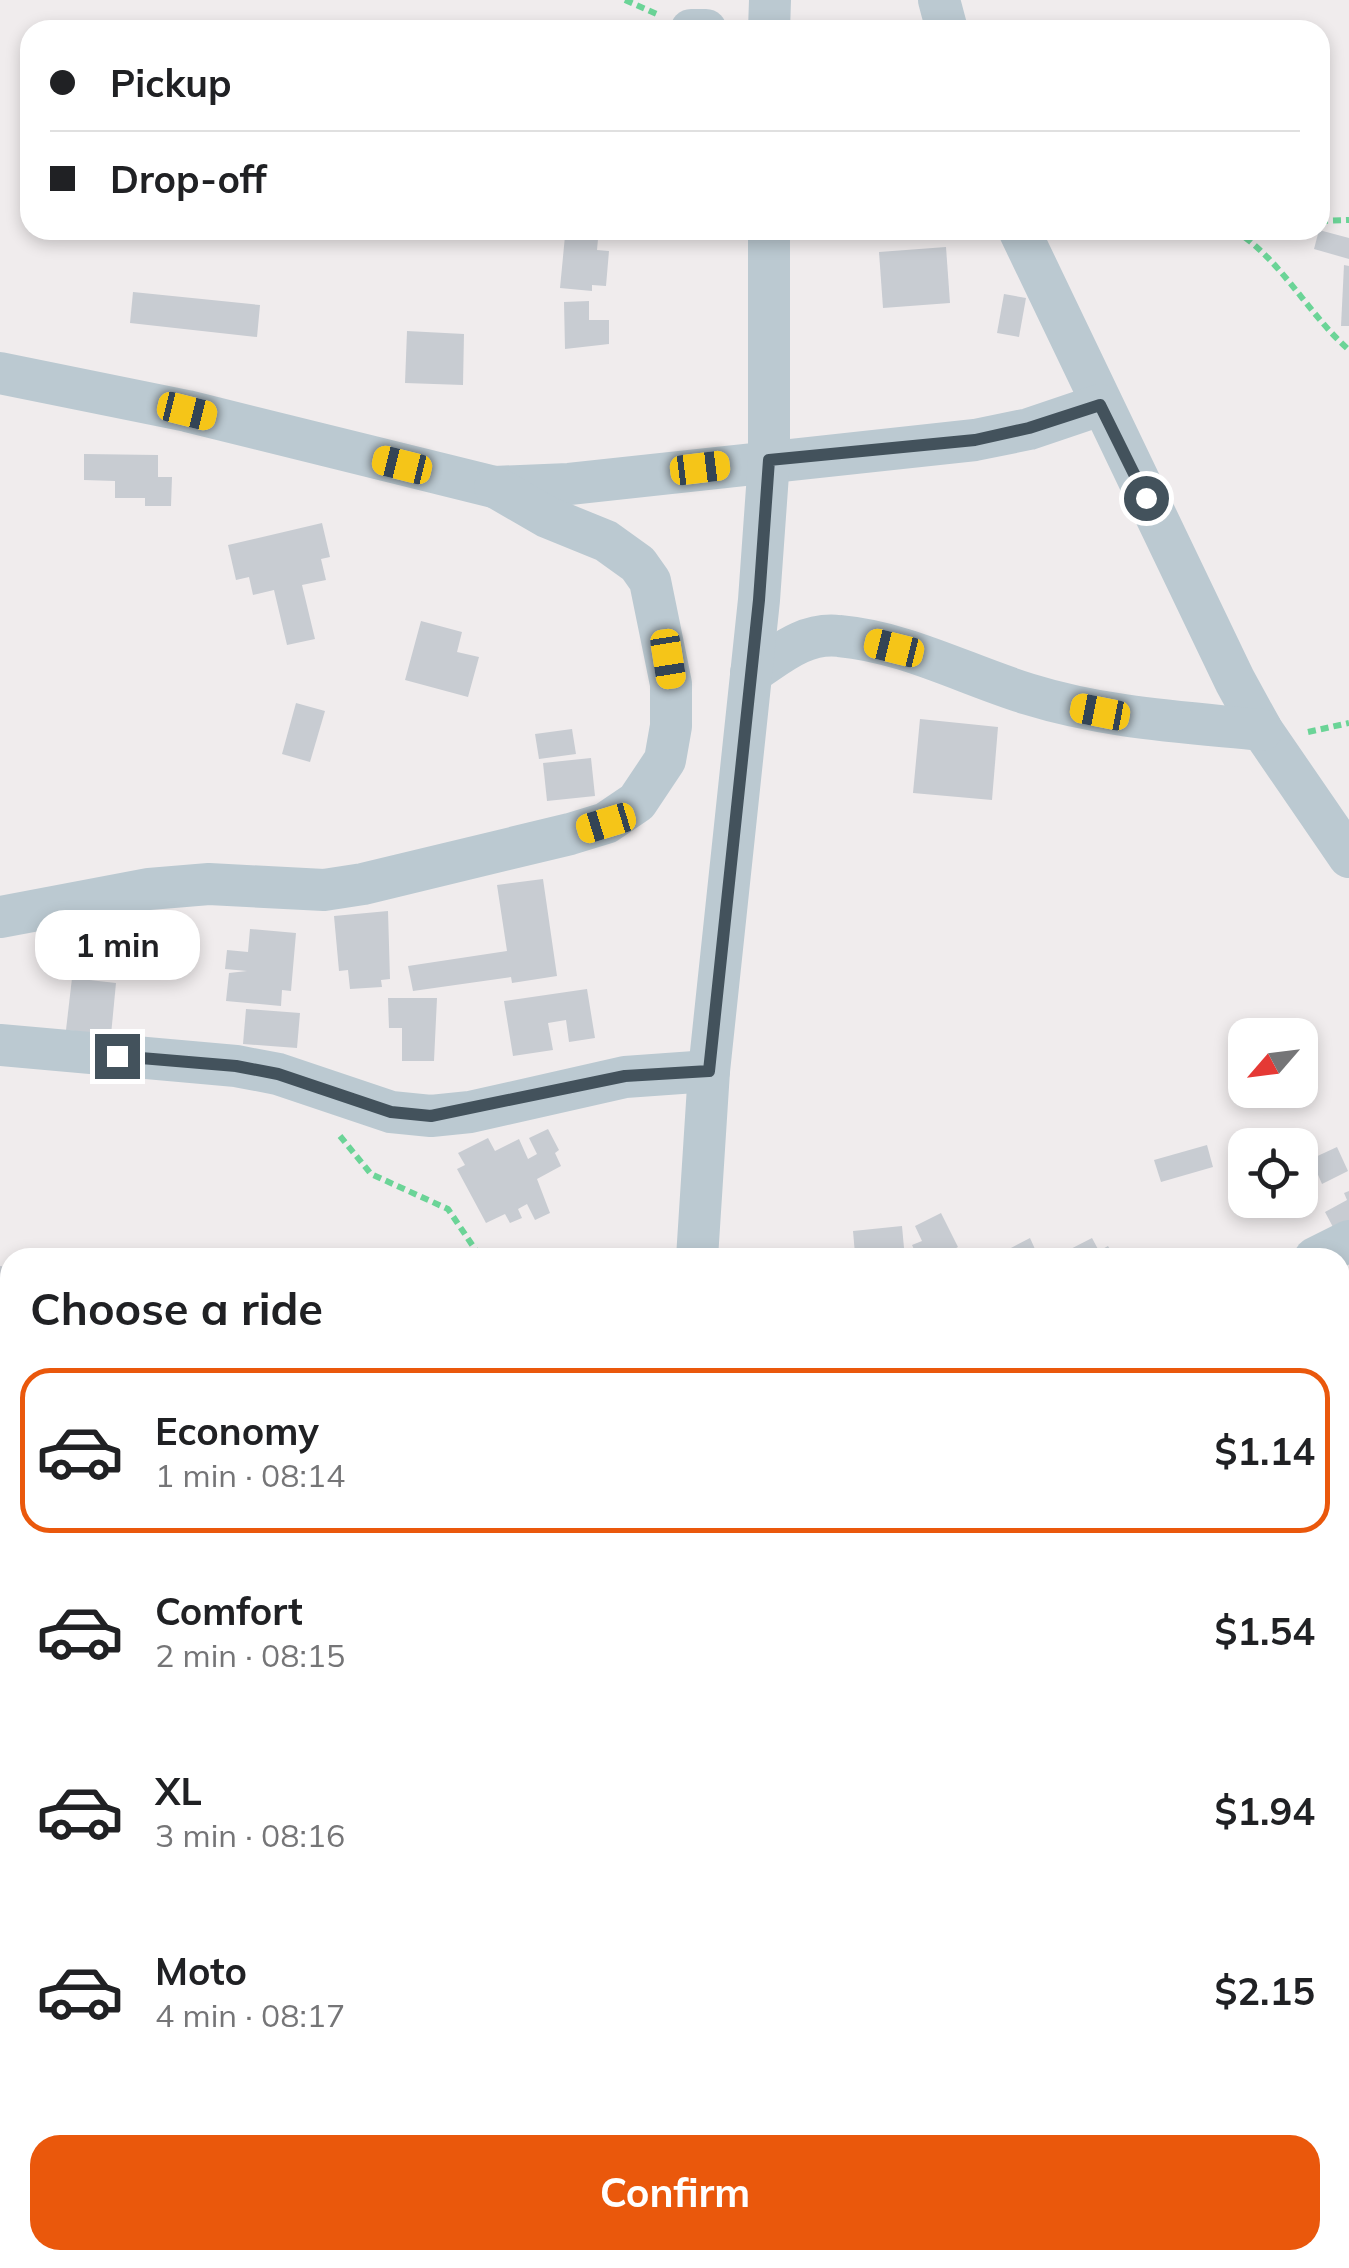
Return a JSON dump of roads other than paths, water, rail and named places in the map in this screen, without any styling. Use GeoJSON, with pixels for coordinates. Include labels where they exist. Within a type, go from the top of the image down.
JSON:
{"type":"FeatureCollection","features":[{"type":"Feature","properties":{"kind":"street"},"geometry":{"type":"LineString","coordinates":[[698,1248],[709,1071],[769,460],[769,240]]}},
{"type":"Feature","properties":{"kind":"street"},"geometry":{"type":"LineString","coordinates":[[1024,240],[1100,405],[1262,730],[1349,857]]}},
{"type":"Feature","properties":{"kind":"street"},"geometry":{"type":"LineString","coordinates":[[0,374],[187,411],[494,487],[569,484],[975,440],[1029,428],[1100,405]]}},
{"type":"Feature","properties":{"kind":"street"},"geometry":{"type":"LineString","coordinates":[[0,916],[149,889],[209,884],[324,890],[363,884],[570,834],[606,823],[637,802],[664,760],[672,726],[671,684],[650,581],[638,564],[606,541],[547,518],[494,487]]}},
{"type":"Feature","properties":{"kind":"street"},"geometry":{"type":"LineString","coordinates":[[750,674],[800,640],[839,636],[919,654],[1066,705],[1135,718],[1262,730]]}},
{"type":"Feature","properties":{"kind":"street"},"geometry":{"type":"LineString","coordinates":[[0,1046],[236,1066],[278,1074],[391,1112],[431,1116],[625,1076],[709,1071]]}}]}
